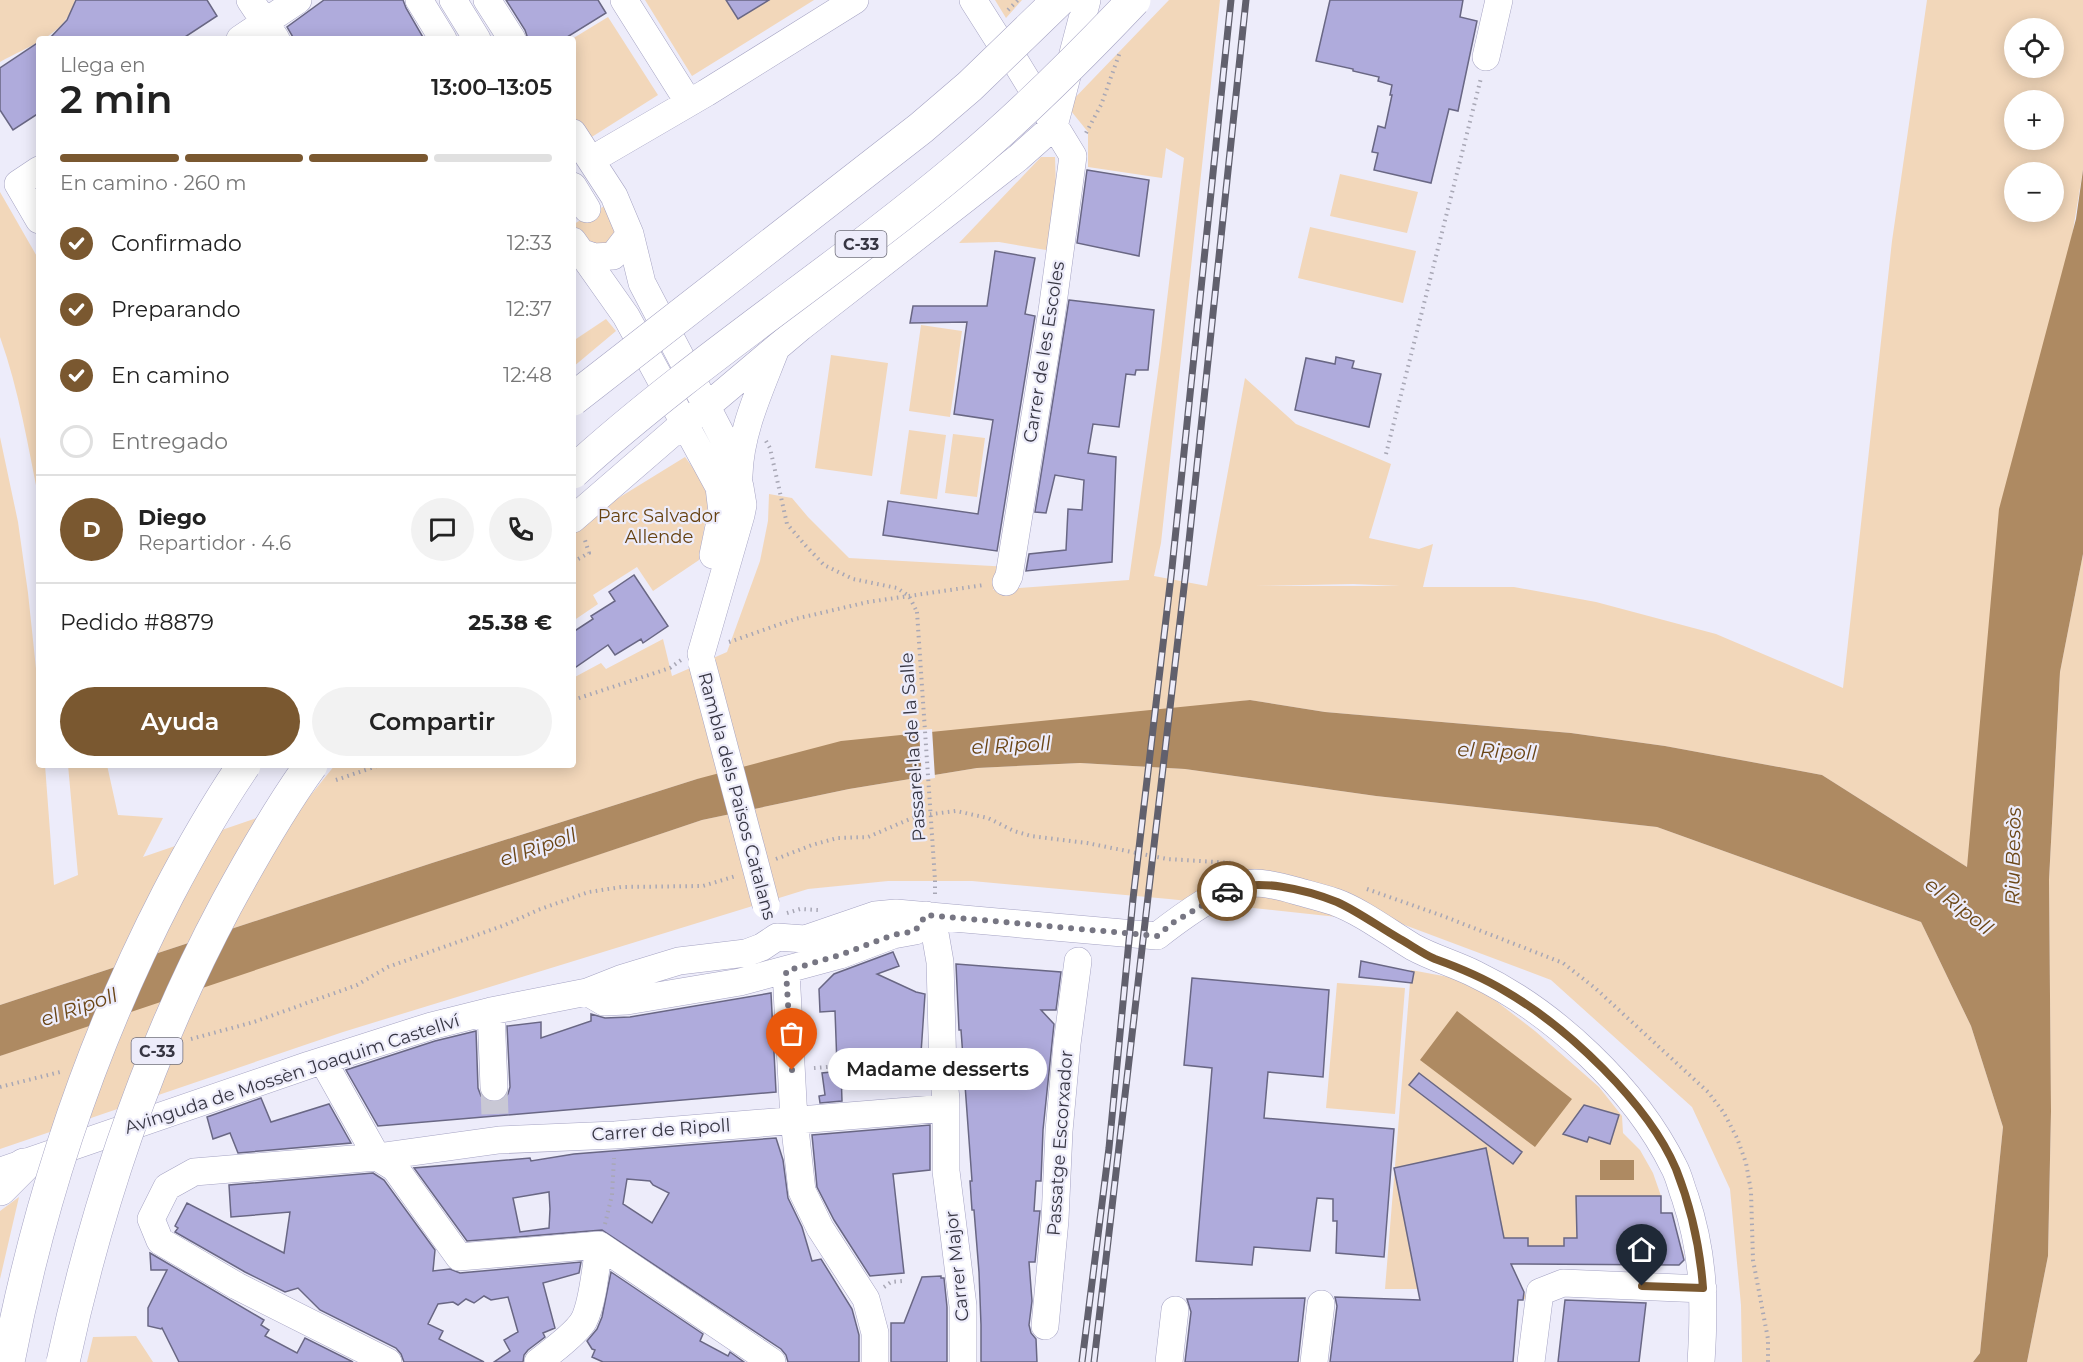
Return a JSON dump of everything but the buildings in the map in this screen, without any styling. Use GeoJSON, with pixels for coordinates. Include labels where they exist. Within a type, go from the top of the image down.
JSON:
{"type":"FeatureCollection","features":[{"type":"Feature","properties":{"kind":"highway"},"geometry":{"type":"LineString","coordinates":[[576,397],[921,128],[970,86],[1059,0]]}},
{"type":"Feature","properties":{"kind":"highway","name":"C-33"},"geometry":{"type":"LineString","coordinates":[[576,468],[721,349],[802,290],[961,166],[1079,58],[1134,0]]}},
{"type":"Feature","properties":{"kind":"highway","name":"C-33"},"geometry":{"type":"LineString","coordinates":[[8,1362],[39,1224],[69,1125],[103,1037],[142,945],[191,851],[242,768]]}},
{"type":"Feature","properties":{"kind":"highway","name":"C-33"},"geometry":{"type":"LineString","coordinates":[[63,1362],[94,1234],[124,1135],[195,964],[240,880],[298,783],[323,772]]}},
{"type":"Feature","properties":{"kind":"highway"},"geometry":{"type":"LineString","coordinates":[[0,1189],[12,1168]]}},
{"type":"Feature","properties":{"kind":"street"},"geometry":{"type":"LineString","coordinates":[[250,0],[271,31]]}},
{"type":"Feature","properties":{"kind":"street"},"geometry":{"type":"LineString","coordinates":[[252,36],[271,31],[298,0]]}},
{"type":"Feature","properties":{"kind":"street"},"geometry":{"type":"LineString","coordinates":[[419,0],[442,36]]}},
{"type":"Feature","properties":{"kind":"street"},"geometry":{"type":"LineString","coordinates":[[453,0],[475,36]]}},
{"type":"Feature","properties":{"kind":"street"},"geometry":{"type":"LineString","coordinates":[[486,0],[510,36]]}},
{"type":"Feature","properties":{"kind":"street"},"geometry":{"type":"LineString","coordinates":[[624,0],[689,103]]}},
{"type":"Feature","properties":{"kind":"street"},"geometry":{"type":"LineString","coordinates":[[591,160],[689,103],[855,0]]}},
{"type":"Feature","properties":{"kind":"street"},"geometry":{"type":"LineString","coordinates":[[973,0],[999,41],[1015,61],[1073,156]]}},
{"type":"Feature","properties":{"kind":"street"},"geometry":{"type":"LineString","coordinates":[[576,516],[625,474],[688,430],[706,407],[801,327],[1018,158],[1054,126],[1087,0]]}},
{"type":"Feature","properties":{"kind":"street"},"geometry":{"type":"LineString","coordinates":[[1486,57],[1499,0]]}},
{"type":"Feature","properties":{"kind":"street","name":"Rambla dels Països Catalans"},"geometry":{"type":"LineString","coordinates":[[576,138],[614,196],[630,234],[642,283],[732,455],[739,480],[743,505],[741,515],[696,658]]}},
{"type":"Feature","properties":{"kind":"street","name":"Carrer de les Escoles"},"geometry":{"type":"LineString","coordinates":[[1006,582],[1009,576],[1050,323],[1073,156]]}},
{"type":"Feature","properties":{"kind":"street"},"geometry":{"type":"LineString","coordinates":[[28,177],[36,208]]}},
{"type":"Feature","properties":{"kind":"street"},"geometry":{"type":"LineString","coordinates":[[576,191],[587,209]]}},
{"type":"Feature","properties":{"kind":"street","name":"Rambla dels Països Catalans"},"geometry":{"type":"LineString","coordinates":[[577,246],[594,257],[613,256],[630,234]]}},
{"type":"Feature","properties":{"kind":"street","name":"Rambla dels Països Catalans"},"geometry":{"type":"LineString","coordinates":[[577,246],[626,316],[719,487],[722,512],[702,604],[696,658],[777,937]]}},
{"type":"Feature","properties":{"kind":"street"},"geometry":{"type":"LineString","coordinates":[[739,480],[739,462],[749,423],[776,350]]}},
{"type":"Feature","properties":{"kind":"street"},"geometry":{"type":"LineString","coordinates":[[688,430],[719,433],[749,423]]}},
{"type":"Feature","properties":{"kind":"street"},"geometry":{"type":"LineString","coordinates":[[576,472],[585,476],[625,474]]}},
{"type":"Feature","properties":{"kind":"street"},"geometry":{"type":"LineString","coordinates":[[777,937],[805,939],[875,915],[932,905],[1157,936],[1174,922],[1229,890],[1256,883],[1286,888],[1336,902],[1434,958],[1476,974],[1542,1015],[1574,1042],[1631,1101],[1655,1132],[1675,1168],[1693,1224],[1703,1288],[1701,1362]]}},
{"type":"Feature","properties":{"kind":"street"},"geometry":{"type":"LineString","coordinates":[[587,992],[604,1002],[627,1001],[740,982],[786,971],[840,955],[893,935],[915,931],[932,905]]}},
{"type":"Feature","properties":{"kind":"street","name":"Carrer Major"},"geometry":{"type":"LineString","coordinates":[[932,905],[940,962],[946,1108],[946,1171],[963,1306],[963,1362]]}},
{"type":"Feature","properties":{"kind":"street","name":"Avinguda de Mossèn Joaquim Castellví"},"geometry":{"type":"LineString","coordinates":[[12,1168],[431,1026],[491,1011],[587,992],[679,961],[746,953],[762,947],[777,937]]}},
{"type":"Feature","properties":{"kind":"street","name":"Passatge Escorxador"},"geometry":{"type":"LineString","coordinates":[[1045,1326],[1055,1220],[1059,1131],[1078,961]]}},
{"type":"Feature","properties":{"kind":"street"},"geometry":{"type":"LineString","coordinates":[[786,971],[794,1120],[802,1191],[820,1228],[866,1299],[875,1333],[874,1362]]}},
{"type":"Feature","properties":{"kind":"street"},"geometry":{"type":"LineString","coordinates":[[491,1011],[494,1087]]}},
{"type":"Feature","properties":{"kind":"street"},"geometry":{"type":"LineString","coordinates":[[323,1061],[377,1157],[395,1168],[459,1257],[599,1245],[772,1362]]}},
{"type":"Feature","properties":{"kind":"street","name":"Carrer de Ripoll"},"geometry":{"type":"LineString","coordinates":[[388,1362],[237,1286],[160,1241],[151,1219],[167,1187],[194,1172],[377,1157],[495,1128],[615,1135],[946,1108]]}},
{"type":"Feature","properties":{"kind":"street"},"geometry":{"type":"LineString","coordinates":[[538,1362],[584,1321],[592,1291],[599,1245]]}},
{"type":"Feature","properties":{"kind":"street"},"geometry":{"type":"LineString","coordinates":[[1531,1362],[1539,1292],[1563,1283],[1703,1288]]}},
{"type":"Feature","properties":{"kind":"street"},"geometry":{"type":"LineString","coordinates":[[1314,1362],[1321,1304]]}},
{"type":"Feature","properties":{"kind":"street"},"geometry":{"type":"LineString","coordinates":[[1169,1362],[1176,1310]]}},
{"type":"Feature","properties":{"kind":"path"},"geometry":{"type":"LineString","coordinates":[[1073,156],[1101,105],[1123,41]]}},
{"type":"Feature","properties":{"kind":"path"},"geometry":{"type":"LineString","coordinates":[[1386,454],[1486,57]]}},
{"type":"Feature","properties":{"kind":"path"},"geometry":{"type":"LineString","coordinates":[[749,423],[763,434],[770,448],[787,524],[806,546],[824,565],[854,579],[897,588],[909,596]]}},
{"type":"Feature","properties":{"kind":"path"},"geometry":{"type":"LineString","coordinates":[[576,520],[579,522],[589,553],[576,560]]}},
{"type":"Feature","properties":{"kind":"path"},"geometry":{"type":"LineString","coordinates":[[576,699],[717,651],[732,639],[795,618],[868,602],[1006,582]]}},
{"type":"Feature","properties":{"kind":"path","name":"Passarel·la de la Salle"},"geometry":{"type":"LineString","coordinates":[[909,596],[917,612],[935,880],[932,905]]}},
{"type":"Feature","properties":{"kind":"path"},"geometry":{"type":"LineString","coordinates":[[323,772],[356,768]]}},
{"type":"Feature","properties":{"kind":"path"},"geometry":{"type":"LineString","coordinates":[[771,861],[812,844],[837,838],[868,837],[917,816],[956,811],[988,818],[1014,831],[1031,836],[1087,843],[1167,859],[1243,864]]}},
{"type":"Feature","properties":{"kind":"path"},"geometry":{"type":"LineString","coordinates":[[186,1040],[254,1022],[357,985],[388,966],[505,926],[538,910],[589,892],[621,887],[703,886],[744,872]]}},
{"type":"Feature","properties":{"kind":"path"},"geometry":{"type":"LineString","coordinates":[[1363,888],[1443,916],[1563,963],[1595,988],[1708,1092],[1724,1113],[1737,1138],[1746,1163],[1751,1191],[1753,1260],[1768,1339],[1768,1362]]}},
{"type":"Feature","properties":{"kind":"path"},"geometry":{"type":"LineString","coordinates":[[932,905],[943,890]]}},
{"type":"Feature","properties":{"kind":"path"},"geometry":{"type":"LineString","coordinates":[[792,1070],[840,1066],[943,1071]]}},
{"type":"Feature","properties":{"kind":"path"},"geometry":{"type":"LineString","coordinates":[[0,1087],[70,1070]]}},
{"type":"Feature","properties":{"kind":"path"},"geometry":{"type":"LineString","coordinates":[[599,1245],[612,1195],[615,1135]]}},
{"type":"Feature","properties":{"kind":"green space"},"geometry":{"type":"Polygon","coordinates":[[[0,0],[75,0],[71,12],[55,31],[48,36],[36,36],[36,44],[0,62],[0,0]]]}},
{"type":"Feature","properties":{"kind":"green space"},"geometry":{"type":"Polygon","coordinates":[[[645,0],[814,0],[692,76],[645,0]]]}},
{"type":"Feature","properties":{"kind":"green space"},"geometry":{"type":"Polygon","coordinates":[[[995,0],[1022,0],[1006,18],[995,0]]]}},
{"type":"Feature","properties":{"kind":"green space"},"geometry":{"type":"Polygon","coordinates":[[[1169,0],[1220,0],[1161,543],[1154,576],[1207,586],[1245,378],[1296,424],[1391,464],[1369,538],[1419,549],[1433,544],[1423,587],[1514,587],[1596,602],[1716,634],[1843,688],[1892,241],[1927,0],[2083,0],[2083,170],[1967,867],[1822,775],[1665,746],[1571,733],[1325,712],[1250,700],[697,779],[432,863],[0,1005],[0,437],[18,522],[28,593],[36,669],[36,768],[45,768],[54,885],[78,875],[68,768],[108,768],[118,815],[163,818],[143,857],[306,801],[333,768],[576,768],[576,676],[601,663],[606,669],[663,639],[672,676],[727,652],[760,561],[768,521],[769,494],[792,498],[849,558],[1010,567],[993,590],[1129,580],[1161,350],[1184,158],[1166,148],[1162,178],[1088,167],[1088,132],[1067,106],[1169,0]],[[1353,584],[1254,586],[1400,586],[1353,584]]]}},
{"type":"Feature","properties":{"kind":"green space"},"geometry":{"type":"Polygon","coordinates":[[[608,17],[658,95],[587,140],[576,122],[576,37],[608,17]]]}},
{"type":"Feature","properties":{"kind":"green space"},"geometry":{"type":"Polygon","coordinates":[[[1041,157],[1055,157],[1058,252],[999,242],[959,243],[1041,157]]]}},
{"type":"Feature","properties":{"kind":"green space"},"geometry":{"type":"Polygon","coordinates":[[[1340,174],[1418,192],[1407,233],[1330,216],[1340,174]]]}},
{"type":"Feature","properties":{"kind":"green space"},"geometry":{"type":"Polygon","coordinates":[[[0,192],[36,255],[36,485],[18,398],[0,337],[0,192]]]}},
{"type":"Feature","properties":{"kind":"green space"},"geometry":{"type":"Polygon","coordinates":[[[606,205],[619,226],[612,241],[600,247],[588,244],[576,227],[576,223],[606,205]]]}},
{"type":"Feature","properties":{"kind":"green space"},"geometry":{"type":"Polygon","coordinates":[[[1310,227],[1416,251],[1403,303],[1298,278],[1310,227]]]}},
{"type":"Feature","properties":{"kind":"green space"},"geometry":{"type":"Polygon","coordinates":[[[606,319],[616,331],[576,364],[576,339],[606,319]]]}},
{"type":"Feature","properties":{"kind":"green space"},"geometry":{"type":"Polygon","coordinates":[[[921,325],[962,331],[950,417],[909,411],[921,325]]]}},
{"type":"Feature","properties":{"kind":"green space"},"geometry":{"type":"Polygon","coordinates":[[[831,355],[888,363],[872,476],[815,468],[831,355]]]}},
{"type":"Feature","properties":{"kind":"green space"},"geometry":{"type":"Polygon","coordinates":[[[909,430],[946,435],[937,499],[900,494],[909,430]]]}},
{"type":"Feature","properties":{"kind":"green space"},"geometry":{"type":"Polygon","coordinates":[[[953,434],[985,438],[977,497],[945,493],[953,434]]]}},
{"type":"Feature","properties":{"kind":"green space","name":"Parc Salvador Allende"},"geometry":{"type":"Polygon","coordinates":[[[685,457],[699,476],[709,499],[699,560],[653,591],[637,567],[593,595],[598,604],[576,619],[576,524],[685,457]]]}},
{"type":"Feature","properties":{"kind":"green space"},"geometry":{"type":"Polygon","coordinates":[[[2083,554],[2083,1362],[2027,1362],[2048,1256],[2051,1111],[2049,880],[2060,672],[2083,554]]]}},
{"type":"Feature","properties":{"kind":"green space"},"geometry":{"type":"Polygon","coordinates":[[[1080,763],[1185,769],[1376,796],[1657,827],[1921,922],[1971,1026],[2003,1127],[1980,1353],[1973,1362],[1742,1362],[1741,1305],[1730,1189],[1692,1107],[1551,980],[1402,924],[1169,899],[972,881],[888,881],[808,889],[343,1032],[0,1149],[0,1056],[20,1048],[702,820],[849,789],[977,768],[1080,763]]]}},
{"type":"Feature","properties":{"kind":"green space"},"geometry":{"type":"Polygon","coordinates":[[[1411,970],[1470,981],[1535,1031],[1599,1087],[1622,1116],[1623,1133],[1640,1150],[1653,1173],[1661,1196],[1661,1213],[1671,1213],[1684,1256],[1681,1263],[1678,1265],[1510,1264],[1527,1299],[1509,1300],[1456,1289],[1385,1289],[1411,970]]]}},
{"type":"Feature","properties":{"kind":"green space"},"geometry":{"type":"Polygon","coordinates":[[[1337,983],[1405,988],[1395,1114],[1326,1108],[1337,983]]]}},
{"type":"Feature","properties":{"kind":"green space"},"geometry":{"type":"Polygon","coordinates":[[[19,1197],[0,1279],[0,1211],[19,1197]]]}},
{"type":"Feature","properties":{"kind":"green space"},"geometry":{"type":"Polygon","coordinates":[[[136,1336],[153,1362],[87,1362],[93,1337],[136,1336]]]}},
{"type":"Feature","properties":{"kind":"water"},"geometry":{"type":"Polygon","coordinates":[[[2083,170],[2083,554],[2060,672],[2049,880],[2051,1111],[2048,1256],[2027,1362],[1973,1362],[1980,1353],[2003,1127],[1971,1026],[1921,922],[1657,827],[1376,796],[1185,769],[1080,763],[977,768],[849,789],[702,820],[0,1056],[0,1005],[432,863],[697,779],[841,741],[1250,700],[1325,712],[1571,733],[1665,746],[1822,775],[1967,867],[1999,509],[2076,219],[2083,170]]]}},
{"type":"Feature","properties":{"kind":"water"},"geometry":{"type":"Polygon","coordinates":[[[1457,1011],[1572,1099],[1535,1147],[1420,1060],[1457,1011]]]}},
{"type":"Feature","properties":{"kind":"water"},"geometry":{"type":"Polygon","coordinates":[[[1600,1160],[1634,1160],[1634,1180],[1600,1180],[1600,1160]]]}},
{"type":"Feature","properties":{"kind":"pier"},"geometry":{"type":"Polygon","coordinates":[[[932,729],[935,778],[922,780],[919,730],[932,729]]]}},
{"type":"Feature","properties":{"kind":"tunnel"},"geometry":{"type":"LineString","coordinates":[[494,1087],[495,1116]]}},
{"type":"Feature","properties":{"kind":"railway"},"geometry":{"type":"LineString","coordinates":[[1082,1362],[1109,1148],[1133,899],[1172,568],[1231,0]]}},
{"type":"Feature","properties":{"kind":"railway"},"geometry":{"type":"LineString","coordinates":[[1094,1362],[1186,570],[1246,0]]}},
{"type":"Feature","properties":{"kind":"way so far"},"geometry":{"type":"LineString","coordinates":[[792,1070],[786,971],[840,955],[893,935],[915,931],[926,915],[1157,936],[1174,922],[1227,891]]}},
{"type":"Feature","properties":{"kind":"place","name":"Madame desserts"},"geometry":{"type":"Point","coordinates":[792,1070]}},
{"type":"Feature","properties":{"kind":"route"},"geometry":{"type":"LineString","coordinates":[[1227,891],[1256,883],[1286,888],[1336,902],[1434,958],[1476,974],[1507,992],[1542,1015],[1574,1042],[1607,1074],[1655,1132],[1675,1168],[1690,1214],[1701,1265],[1703,1288],[1642,1286]]}},
{"type":"Feature","properties":{"kind":"water label","name":"el Ripoll"},"geometry":{"type":"Point","coordinates":[1011,745]}},
{"type":"Feature","properties":{"kind":"water label","name":"el Ripoll"},"geometry":{"type":"Point","coordinates":[1497,751]}},
{"type":"Feature","properties":{"kind":"water label","name":"el Ripoll"},"geometry":{"type":"Point","coordinates":[538,847]}},
{"type":"Feature","properties":{"kind":"water label","name":"Riu Besòs"},"geometry":{"type":"Point","coordinates":[2013,856]}},
{"type":"Feature","properties":{"kind":"water label","name":"el Ripoll"},"geometry":{"type":"Point","coordinates":[1959,906]}},
{"type":"Feature","properties":{"kind":"water label","name":"el Ripoll"},"geometry":{"type":"Point","coordinates":[79,1007]}}]}
